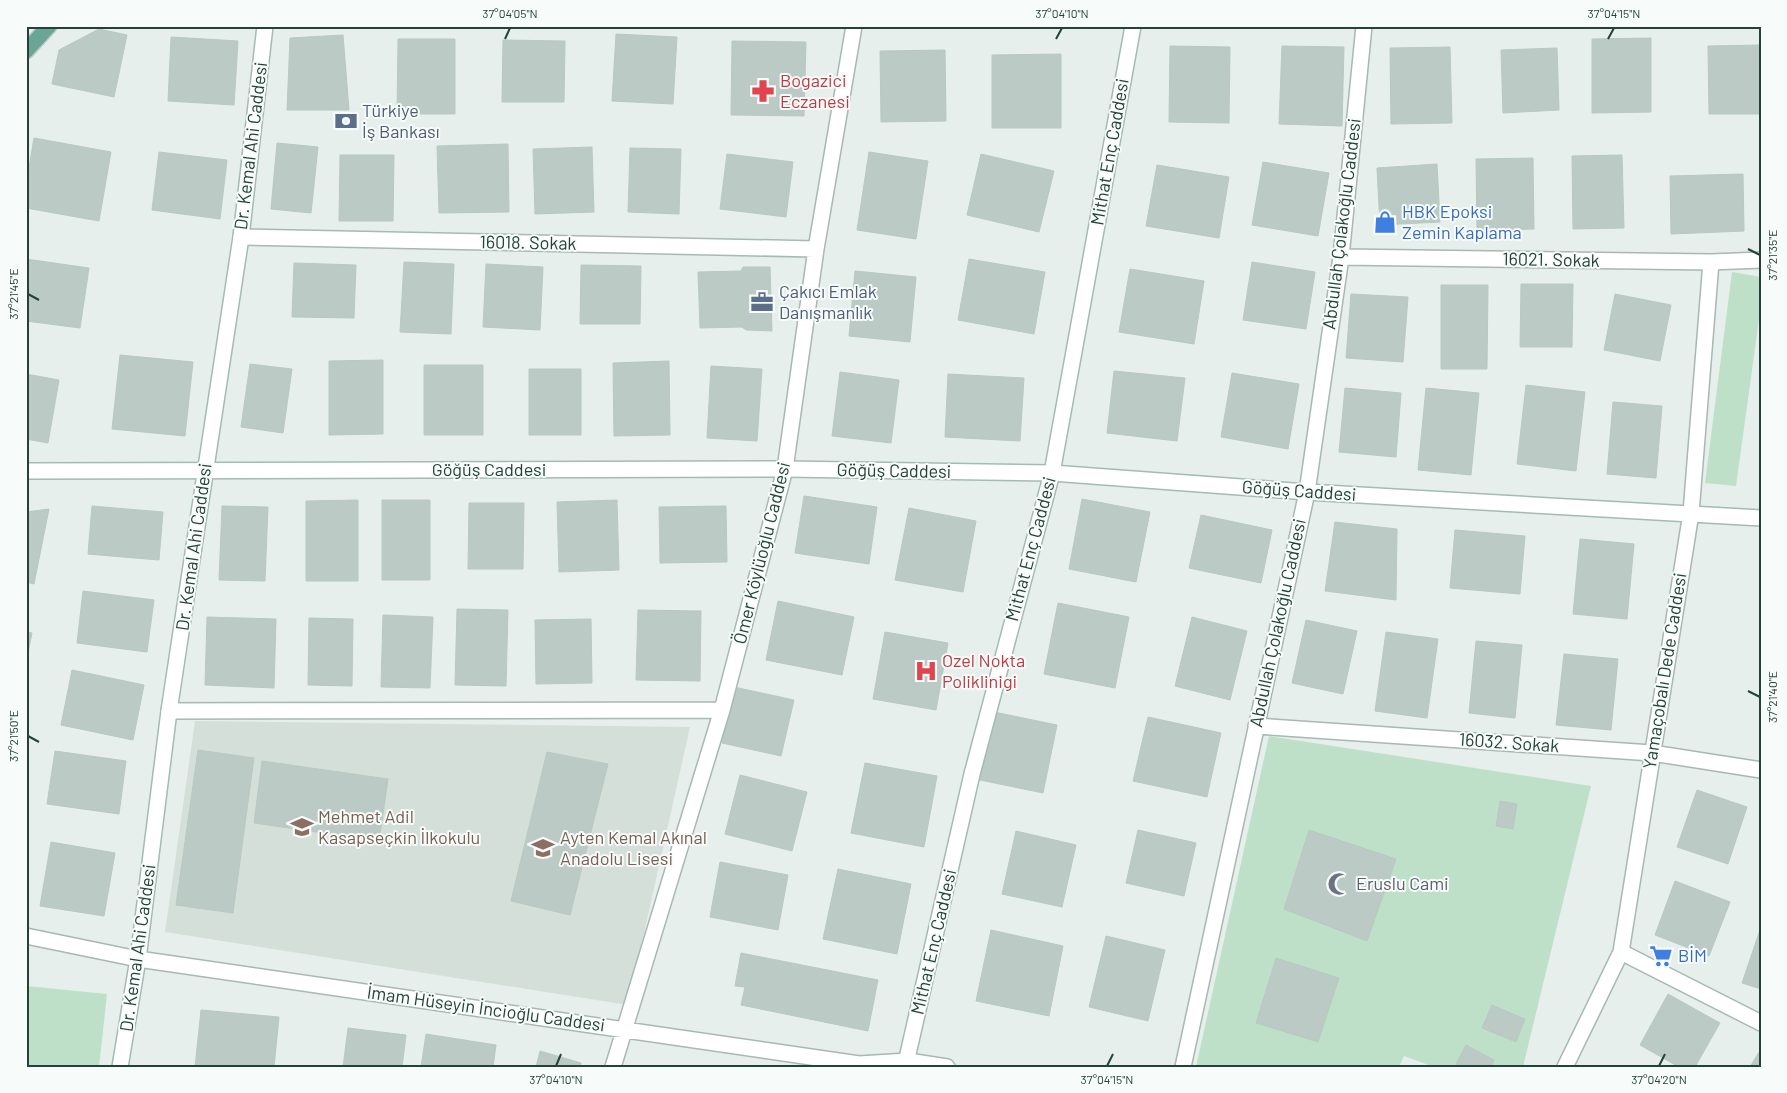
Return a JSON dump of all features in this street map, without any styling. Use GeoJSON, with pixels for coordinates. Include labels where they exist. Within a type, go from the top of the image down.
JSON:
{"type":"FeatureCollection","features":[{"type":"Feature","properties":{"kind":"main road"},"geometry":{"type":"LineString","coordinates":[[26,51],[49,26]]}},
{"type":"Feature","properties":{"kind":"street","name":"Dr. Kemal Ahi Caddesi"},"geometry":{"type":"LineString","coordinates":[[120,1067],[138,959],[169,711],[241,237],[265,26]]}},
{"type":"Feature","properties":{"kind":"street","name":"Ömer Köylüoğlu Caddesi"},"geometry":{"type":"LineString","coordinates":[[613,1067],[626,1030],[722,710],[785,469],[816,249],[854,26]]}},
{"type":"Feature","properties":{"kind":"street","name":"Mithat Enç Caddesi"},"geometry":{"type":"LineString","coordinates":[[907,1064],[972,774],[1052,473],[1133,26]]}},
{"type":"Feature","properties":{"kind":"street","name":"Abdullah Çolakoğlu Caddesi"},"geometry":{"type":"LineString","coordinates":[[1183,1067],[1307,492],[1341,257],[1364,26]]}},
{"type":"Feature","properties":{"kind":"street","name":"16018. Sokak"},"geometry":{"type":"LineString","coordinates":[[241,237],[816,249]]}},
{"type":"Feature","properties":{"kind":"street","name":"16021. Sokak"},"geometry":{"type":"LineString","coordinates":[[1341,257],[1711,262],[1761,260]]}},
{"type":"Feature","properties":{"kind":"street","name":"Yamaçobalı Dede Caddesi"},"geometry":{"type":"LineString","coordinates":[[1564,1067],[1620,952],[1690,512],[1711,262]]}},
{"type":"Feature","properties":{"kind":"street","name":"Göğüş Caddesi"},"geometry":{"type":"LineString","coordinates":[[26,471],[785,469],[1052,473],[1307,492],[1761,517]]}},
{"type":"Feature","properties":{"kind":"street"},"geometry":{"type":"LineString","coordinates":[[169,711],[722,710]]}},
{"type":"Feature","properties":{"kind":"street","name":"16032. Sokak"},"geometry":{"type":"LineString","coordinates":[[1256,726],[1652,753],[1761,770]]}},
{"type":"Feature","properties":{"kind":"street","name":"İmam Hüseyin İncioğlu Caddesi"},"geometry":{"type":"LineString","coordinates":[[26,936],[138,959],[859,1064],[907,1064],[948,1067]]}},
{"type":"Feature","properties":{"kind":"street"},"geometry":{"type":"LineString","coordinates":[[1620,952],[1761,1023]]}},
{"type":"Feature","properties":{"kind":"shaded area"},"geometry":{"type":"Polygon","coordinates":[[[195,721],[690,727],[628,1005],[165,932],[195,721]]]}},
{"type":"Feature","properties":{"kind":"green space"},"geometry":{"type":"Polygon","coordinates":[[[1732,272],[1761,277],[1761,305],[1736,486],[1705,483],[1732,272]]]}},
{"type":"Feature","properties":{"kind":"green space"},"geometry":{"type":"Polygon","coordinates":[[[1269,736],[1591,786],[1523,1067],[1434,1067],[1404,1056],[1399,1067],[1196,1067],[1269,736]]]}},
{"type":"Feature","properties":{"kind":"green space"},"geometry":{"type":"Polygon","coordinates":[[[26,986],[107,994],[99,1067],[26,1067],[26,986]]]}},
{"type":"Feature","properties":{"kind":"building"},"geometry":{"type":"Polygon","coordinates":[[[99,29],[127,35],[114,97],[52,84],[59,50],[99,29]]]}},
{"type":"Feature","properties":{"kind":"building"},"geometry":{"type":"Polygon","coordinates":[[[616,34],[677,37],[673,104],[612,101],[616,34]]]}},
{"type":"Feature","properties":{"kind":"building"},"geometry":{"type":"Polygon","coordinates":[[[343,35],[349,110],[287,110],[290,38],[343,35]]]}},
{"type":"Feature","properties":{"kind":"building"},"geometry":{"type":"Polygon","coordinates":[[[171,37],[238,41],[234,105],[168,101],[171,37]]]}},
{"type":"Feature","properties":{"kind":"building"},"geometry":{"type":"Polygon","coordinates":[[[1651,38],[1651,112],[1592,113],[1592,39],[1651,38]]]}},
{"type":"Feature","properties":{"kind":"building"},"geometry":{"type":"Polygon","coordinates":[[[398,39],[455,39],[455,114],[397,114],[398,39]]]}},
{"type":"Feature","properties":{"kind":"building"},"geometry":{"type":"Polygon","coordinates":[[[503,40],[565,41],[564,102],[502,102],[503,40]]]}},
{"type":"Feature","properties":{"kind":"building"},"geometry":{"type":"Polygon","coordinates":[[[732,41],[806,42],[804,116],[731,115],[732,41]]]}},
{"type":"Feature","properties":{"kind":"building"},"geometry":{"type":"Polygon","coordinates":[[[1759,45],[1760,114],[1709,114],[1708,46],[1759,45]]]}},
{"type":"Feature","properties":{"kind":"building"},"geometry":{"type":"Polygon","coordinates":[[[1170,46],[1230,47],[1229,123],[1169,122],[1170,46]]]}},
{"type":"Feature","properties":{"kind":"building"},"geometry":{"type":"Polygon","coordinates":[[[1282,46],[1344,47],[1342,126],[1279,124],[1282,46]]]}},
{"type":"Feature","properties":{"kind":"building"},"geometry":{"type":"Polygon","coordinates":[[[1450,47],[1452,123],[1391,124],[1390,48],[1450,47]]]}},
{"type":"Feature","properties":{"kind":"building"},"geometry":{"type":"Polygon","coordinates":[[[1557,48],[1559,110],[1503,113],[1501,50],[1557,48]]]}},
{"type":"Feature","properties":{"kind":"building"},"geometry":{"type":"Polygon","coordinates":[[[945,50],[946,121],[881,122],[880,51],[945,50]]]}},
{"type":"Feature","properties":{"kind":"building"},"geometry":{"type":"Polygon","coordinates":[[[1061,54],[1061,128],[992,128],[992,55],[1061,54]]]}},
{"type":"Feature","properties":{"kind":"building"},"geometry":{"type":"Polygon","coordinates":[[[34,138],[111,152],[99,221],[26,208],[26,185],[34,138]]]}},
{"type":"Feature","properties":{"kind":"building"},"geometry":{"type":"Polygon","coordinates":[[[277,143],[318,147],[311,213],[271,209],[277,143]]]}},
{"type":"Feature","properties":{"kind":"building"},"geometry":{"type":"Polygon","coordinates":[[[508,144],[509,212],[439,213],[437,146],[508,144]]]}},
{"type":"Feature","properties":{"kind":"building"},"geometry":{"type":"Polygon","coordinates":[[[592,147],[594,212],[535,214],[533,149],[592,147]]]}},
{"type":"Feature","properties":{"kind":"building"},"geometry":{"type":"Polygon","coordinates":[[[630,148],[681,149],[679,214],[628,212],[630,148]]]}},
{"type":"Feature","properties":{"kind":"building"},"geometry":{"type":"Polygon","coordinates":[[[159,152],[227,160],[220,219],[152,210],[159,152]]]}},
{"type":"Feature","properties":{"kind":"building"},"geometry":{"type":"Polygon","coordinates":[[[869,152],[928,161],[916,239],[857,230],[869,152]]]}},
{"type":"Feature","properties":{"kind":"building"},"geometry":{"type":"Polygon","coordinates":[[[727,154],[793,162],[786,217],[720,209],[727,154]]]}},
{"type":"Feature","properties":{"kind":"building"},"geometry":{"type":"Polygon","coordinates":[[[981,154],[1054,171],[1039,232],[967,215],[981,154]]]}},
{"type":"Feature","properties":{"kind":"building"},"geometry":{"type":"Polygon","coordinates":[[[340,155],[394,155],[393,221],[339,221],[340,155]]]}},
{"type":"Feature","properties":{"kind":"building"},"geometry":{"type":"Polygon","coordinates":[[[1622,155],[1624,228],[1573,229],[1572,156],[1622,155]]]}},
{"type":"Feature","properties":{"kind":"building"},"geometry":{"type":"Polygon","coordinates":[[[1533,158],[1534,229],[1477,230],[1476,159],[1533,158]]]}},
{"type":"Feature","properties":{"kind":"building"},"geometry":{"type":"Polygon","coordinates":[[[1263,162],[1329,173],[1318,236],[1252,225],[1263,162]]]}},
{"type":"Feature","properties":{"kind":"building"},"geometry":{"type":"Polygon","coordinates":[[[1437,164],[1440,222],[1380,225],[1377,168],[1437,164]]]}},
{"type":"Feature","properties":{"kind":"building"},"geometry":{"type":"Polygon","coordinates":[[[1157,165],[1229,177],[1219,238],[1146,226],[1157,165]]]}},
{"type":"Feature","properties":{"kind":"building"},"geometry":{"type":"Polygon","coordinates":[[[1743,174],[1744,231],[1671,234],[1670,176],[1743,174]]]}},
{"type":"Feature","properties":{"kind":"building"},"geometry":{"type":"Polygon","coordinates":[[[26,259],[89,268],[80,328],[26,321],[26,259]]]}},
{"type":"Feature","properties":{"kind":"building"},"geometry":{"type":"Polygon","coordinates":[[[969,259],[1045,272],[1034,334],[958,320],[969,259]]]}},
{"type":"Feature","properties":{"kind":"building"},"geometry":{"type":"Polygon","coordinates":[[[404,262],[454,264],[451,334],[400,332],[404,262]]]}},
{"type":"Feature","properties":{"kind":"building"},"geometry":{"type":"Polygon","coordinates":[[[1252,262],[1315,272],[1306,329],[1243,320],[1252,262]]]}},
{"type":"Feature","properties":{"kind":"building"},"geometry":{"type":"Polygon","coordinates":[[[294,263],[356,265],[354,318],[292,317],[294,263]]]}},
{"type":"Feature","properties":{"kind":"building"},"geometry":{"type":"Polygon","coordinates":[[[486,264],[543,267],[540,330],[483,327],[486,264]]]}},
{"type":"Feature","properties":{"kind":"building"},"geometry":{"type":"Polygon","coordinates":[[[581,265],[641,266],[640,324],[580,324],[581,265]]]}},
{"type":"Feature","properties":{"kind":"building"},"geometry":{"type":"Polygon","coordinates":[[[743,267],[770,267],[772,331],[746,330],[742,327],[700,328],[698,272],[741,271],[743,267]]]}},
{"type":"Feature","properties":{"kind":"building"},"geometry":{"type":"Polygon","coordinates":[[[1130,269],[1204,281],[1194,344],[1119,332],[1130,269]]]}},
{"type":"Feature","properties":{"kind":"building"},"geometry":{"type":"Polygon","coordinates":[[[855,271],[916,277],[910,342],[849,336],[855,271]]]}},
{"type":"Feature","properties":{"kind":"building"},"geometry":{"type":"Polygon","coordinates":[[[1521,284],[1573,284],[1572,347],[1520,347],[1521,284]]]}},
{"type":"Feature","properties":{"kind":"building"},"geometry":{"type":"Polygon","coordinates":[[[1441,285],[1488,285],[1487,369],[1441,369],[1441,285]]]}},
{"type":"Feature","properties":{"kind":"building"},"geometry":{"type":"Polygon","coordinates":[[[1351,294],[1408,297],[1403,362],[1346,358],[1351,294]]]}},
{"type":"Feature","properties":{"kind":"building"},"geometry":{"type":"Polygon","coordinates":[[[1615,294],[1671,305],[1660,361],[1604,350],[1615,294]]]}},
{"type":"Feature","properties":{"kind":"building"},"geometry":{"type":"Polygon","coordinates":[[[120,355],[193,362],[185,436],[112,429],[120,355]]]}},
{"type":"Feature","properties":{"kind":"building"},"geometry":{"type":"Polygon","coordinates":[[[383,360],[383,434],[329,435],[329,361],[383,360]]]}},
{"type":"Feature","properties":{"kind":"building"},"geometry":{"type":"Polygon","coordinates":[[[669,361],[670,435],[614,436],[613,363],[669,361]]]}},
{"type":"Feature","properties":{"kind":"building"},"geometry":{"type":"Polygon","coordinates":[[[250,364],[292,369],[283,433],[241,427],[250,364]]]}},
{"type":"Feature","properties":{"kind":"building"},"geometry":{"type":"Polygon","coordinates":[[[424,365],[483,365],[483,435],[424,435],[424,365]]]}},
{"type":"Feature","properties":{"kind":"building"},"geometry":{"type":"Polygon","coordinates":[[[711,366],[762,369],[757,441],[707,438],[711,366]]]}},
{"type":"Feature","properties":{"kind":"building"},"geometry":{"type":"Polygon","coordinates":[[[529,369],[581,369],[581,435],[529,435],[529,369]]]}},
{"type":"Feature","properties":{"kind":"building"},"geometry":{"type":"Polygon","coordinates":[[[1114,371],[1185,378],[1177,441],[1107,433],[1114,371]]]}},
{"type":"Feature","properties":{"kind":"building"},"geometry":{"type":"Polygon","coordinates":[[[840,372],[899,380],[891,443],[832,436],[840,372]]]}},
{"type":"Feature","properties":{"kind":"building"},"geometry":{"type":"Polygon","coordinates":[[[1232,373],[1299,384],[1288,449],[1221,437],[1232,373]]]}},
{"type":"Feature","properties":{"kind":"building"},"geometry":{"type":"Polygon","coordinates":[[[26,374],[59,380],[48,443],[26,439],[26,374]]]}},
{"type":"Feature","properties":{"kind":"building"},"geometry":{"type":"Polygon","coordinates":[[[948,374],[1024,378],[1020,441],[945,437],[948,374]]]}},
{"type":"Feature","properties":{"kind":"building"},"geometry":{"type":"Polygon","coordinates":[[[1526,385],[1585,392],[1576,471],[1517,464],[1526,385]]]}},
{"type":"Feature","properties":{"kind":"building"},"geometry":{"type":"Polygon","coordinates":[[[1345,388],[1401,393],[1396,457],[1339,452],[1345,388]]]}},
{"type":"Feature","properties":{"kind":"building"},"geometry":{"type":"Polygon","coordinates":[[[1426,388],[1479,393],[1471,475],[1418,470],[1426,388]]]}},
{"type":"Feature","properties":{"kind":"building"},"geometry":{"type":"Polygon","coordinates":[[[1613,402],[1662,406],[1656,478],[1607,474],[1613,402]]]}},
{"type":"Feature","properties":{"kind":"building"},"geometry":{"type":"Polygon","coordinates":[[[804,496],[877,507],[869,564],[795,553],[804,496]]]}},
{"type":"Feature","properties":{"kind":"building"},"geometry":{"type":"Polygon","coordinates":[[[1082,499],[1150,512],[1136,582],[1069,569],[1082,499]]]}},
{"type":"Feature","properties":{"kind":"building"},"geometry":{"type":"Polygon","coordinates":[[[358,500],[358,581],[306,581],[306,501],[358,500]]]}},
{"type":"Feature","properties":{"kind":"building"},"geometry":{"type":"Polygon","coordinates":[[[382,500],[430,500],[430,580],[382,580],[382,500]]]}},
{"type":"Feature","properties":{"kind":"building"},"geometry":{"type":"Polygon","coordinates":[[[617,500],[619,570],[559,572],[557,502],[617,500]]]}},
{"type":"Feature","properties":{"kind":"building"},"geometry":{"type":"Polygon","coordinates":[[[469,503],[524,503],[523,569],[468,569],[469,503]]]}},
{"type":"Feature","properties":{"kind":"building"},"geometry":{"type":"Polygon","coordinates":[[[92,506],[163,512],[159,560],[88,554],[92,506]]]}},
{"type":"Feature","properties":{"kind":"building"},"geometry":{"type":"Polygon","coordinates":[[[222,506],[268,507],[265,581],[219,580],[222,506]]]}},
{"type":"Feature","properties":{"kind":"building"},"geometry":{"type":"Polygon","coordinates":[[[726,506],[727,562],[660,563],[659,507],[726,506]]]}},
{"type":"Feature","properties":{"kind":"building"},"geometry":{"type":"Polygon","coordinates":[[[909,508],[976,521],[963,592],[895,580],[909,508]]]}},
{"type":"Feature","properties":{"kind":"building"},"geometry":{"type":"Polygon","coordinates":[[[49,509],[34,584],[26,582],[26,512],[49,509]]]}},
{"type":"Feature","properties":{"kind":"building"},"geometry":{"type":"Polygon","coordinates":[[[1201,515],[1272,530],[1261,583],[1189,568],[1201,515]]]}},
{"type":"Feature","properties":{"kind":"building"},"geometry":{"type":"Polygon","coordinates":[[[1335,522],[1397,529],[1396,600],[1325,591],[1335,522]]]}},
{"type":"Feature","properties":{"kind":"building"},"geometry":{"type":"Polygon","coordinates":[[[1455,530],[1525,536],[1520,594],[1450,588],[1455,530]]]}},
{"type":"Feature","properties":{"kind":"building"},"geometry":{"type":"Polygon","coordinates":[[[1580,539],[1634,544],[1627,619],[1573,614],[1580,539]]]}},
{"type":"Feature","properties":{"kind":"building"},"geometry":{"type":"Polygon","coordinates":[[[83,591],[154,600],[147,652],[77,643],[83,591]]]}},
{"type":"Feature","properties":{"kind":"building"},"geometry":{"type":"Polygon","coordinates":[[[778,601],[854,617],[842,675],[766,660],[778,601]]]}},
{"type":"Feature","properties":{"kind":"building"},"geometry":{"type":"Polygon","coordinates":[[[1058,603],[1129,617],[1115,688],[1044,674],[1058,603]]]}},
{"type":"Feature","properties":{"kind":"building"},"geometry":{"type":"Polygon","coordinates":[[[457,609],[508,610],[506,686],[455,685],[457,609]]]}},
{"type":"Feature","properties":{"kind":"building"},"geometry":{"type":"Polygon","coordinates":[[[638,610],[701,611],[700,681],[636,680],[638,610]]]}},
{"type":"Feature","properties":{"kind":"building"},"geometry":{"type":"Polygon","coordinates":[[[383,615],[433,617],[430,688],[381,687],[383,615]]]}},
{"type":"Feature","properties":{"kind":"building"},"geometry":{"type":"Polygon","coordinates":[[[207,617],[276,619],[274,688],[205,685],[207,617]]]}},
{"type":"Feature","properties":{"kind":"building"},"geometry":{"type":"Polygon","coordinates":[[[1192,617],[1247,631],[1230,700],[1175,686],[1192,617]]]}},
{"type":"Feature","properties":{"kind":"building"},"geometry":{"type":"Polygon","coordinates":[[[309,618],[353,619],[352,686],[308,685],[309,618]]]}},
{"type":"Feature","properties":{"kind":"building"},"geometry":{"type":"Polygon","coordinates":[[[591,619],[592,683],[536,684],[535,620],[591,619]]]}},
{"type":"Feature","properties":{"kind":"building"},"geometry":{"type":"Polygon","coordinates":[[[1306,620],[1357,631],[1343,694],[1292,683],[1306,620]]]}},
{"type":"Feature","properties":{"kind":"building"},"geometry":{"type":"Polygon","coordinates":[[[26,632],[32,633],[26,662],[26,632]]]}},
{"type":"Feature","properties":{"kind":"building"},"geometry":{"type":"Polygon","coordinates":[[[885,632],[948,643],[936,710],[873,699],[885,632]]]}},
{"type":"Feature","properties":{"kind":"building"},"geometry":{"type":"Polygon","coordinates":[[[1386,632],[1438,639],[1427,718],[1375,711],[1386,632]]]}},
{"type":"Feature","properties":{"kind":"building"},"geometry":{"type":"Polygon","coordinates":[[[1476,641],[1522,645],[1515,718],[1469,713],[1476,641]]]}},
{"type":"Feature","properties":{"kind":"building"},"geometry":{"type":"Polygon","coordinates":[[[1564,654],[1618,659],[1611,730],[1556,725],[1564,654]]]}},
{"type":"Feature","properties":{"kind":"building"},"geometry":{"type":"Polygon","coordinates":[[[72,670],[144,685],[133,740],[61,725],[72,670]]]}},
{"type":"Feature","properties":{"kind":"building"},"geometry":{"type":"Polygon","coordinates":[[[734,687],[794,700],[781,756],[722,743],[734,687]]]}},
{"type":"Feature","properties":{"kind":"building"},"geometry":{"type":"Polygon","coordinates":[[[994,712],[1057,725],[1043,793],[980,780],[994,712]]]}},
{"type":"Feature","properties":{"kind":"building"},"geometry":{"type":"Polygon","coordinates":[[[1148,717],[1221,733],[1207,797],[1133,781],[1148,717]]]}},
{"type":"Feature","properties":{"kind":"building"},"geometry":{"type":"Polygon","coordinates":[[[198,750],[254,758],[233,913],[176,905],[198,750]]]}},
{"type":"Feature","properties":{"kind":"building"},"geometry":{"type":"Polygon","coordinates":[[[55,751],[126,761],[119,814],[47,804],[55,751]]]}},
{"type":"Feature","properties":{"kind":"building"},"geometry":{"type":"Polygon","coordinates":[[[547,752],[608,764],[570,915],[511,901],[547,752]]]}},
{"type":"Feature","properties":{"kind":"building"},"geometry":{"type":"Polygon","coordinates":[[[262,761],[388,779],[379,841],[254,823],[262,761]]]}},
{"type":"Feature","properties":{"kind":"building"},"geometry":{"type":"Polygon","coordinates":[[[865,763],[937,776],[924,847],[851,833],[865,763]]]}},
{"type":"Feature","properties":{"kind":"building"},"geometry":{"type":"Polygon","coordinates":[[[740,775],[807,792],[792,851],[725,834],[740,775]]]}},
{"type":"Feature","properties":{"kind":"building"},"geometry":{"type":"Polygon","coordinates":[[[1697,790],[1747,807],[1728,864],[1677,847],[1697,790]]]}},
{"type":"Feature","properties":{"kind":"building"},"geometry":{"type":"Polygon","coordinates":[[[1500,801],[1517,804],[1513,829],[1496,826],[1500,801]]]}},
{"type":"Feature","properties":{"kind":"building"},"geometry":{"type":"Polygon","coordinates":[[[1138,830],[1196,843],[1184,896],[1126,883],[1138,830]]]}},
{"type":"Feature","properties":{"kind":"building","name":"Eruslu Cami"},"geometry":{"type":"Polygon","coordinates":[[[1309,830],[1396,859],[1367,941],[1284,909],[1309,830]]]}},
{"type":"Feature","properties":{"kind":"building"},"geometry":{"type":"Polygon","coordinates":[[[1016,831],[1076,845],[1062,907],[1002,894],[1016,831]]]}},
{"type":"Feature","properties":{"kind":"building"},"geometry":{"type":"Polygon","coordinates":[[[51,842],[115,853],[104,916],[40,906],[51,842]]]}},
{"type":"Feature","properties":{"kind":"building"},"geometry":{"type":"Polygon","coordinates":[[[720,862],[788,875],[778,930],[710,917],[720,862]]]}},
{"type":"Feature","properties":{"kind":"building"},"geometry":{"type":"Polygon","coordinates":[[[838,869],[911,884],[897,954],[823,939],[838,869]]]}},
{"type":"Feature","properties":{"kind":"building"},"geometry":{"type":"Polygon","coordinates":[[[1675,881],[1730,902],[1709,956],[1655,935],[1675,881]]]}},
{"type":"Feature","properties":{"kind":"building"},"geometry":{"type":"Polygon","coordinates":[[[1761,927],[1761,989],[1742,983],[1761,927]]]}},
{"type":"Feature","properties":{"kind":"building"},"geometry":{"type":"Polygon","coordinates":[[[991,930],[1063,946],[1049,1016],[976,1001],[991,930]]]}},
{"type":"Feature","properties":{"kind":"building"},"geometry":{"type":"Polygon","coordinates":[[[1106,936],[1165,950],[1148,1021],[1089,1007],[1106,936]]]}},
{"type":"Feature","properties":{"kind":"building"},"geometry":{"type":"Polygon","coordinates":[[[741,953],[878,980],[868,1031],[741,1005],[745,987],[735,986],[741,953]]]}},
{"type":"Feature","properties":{"kind":"building"},"geometry":{"type":"Polygon","coordinates":[[[1276,958],[1339,978],[1318,1042],[1256,1023],[1276,958]]]}},
{"type":"Feature","properties":{"kind":"building"},"geometry":{"type":"Polygon","coordinates":[[[1668,994],[1720,1023],[1695,1067],[1679,1067],[1640,1045],[1668,994]]]}},
{"type":"Feature","properties":{"kind":"building"},"geometry":{"type":"Polygon","coordinates":[[[1492,1005],[1525,1019],[1516,1042],[1482,1028],[1492,1005]]]}},
{"type":"Feature","properties":{"kind":"building"},"geometry":{"type":"Polygon","coordinates":[[[201,1010],[279,1017],[274,1067],[195,1067],[201,1010]]]}},
{"type":"Feature","properties":{"kind":"building"},"geometry":{"type":"Polygon","coordinates":[[[348,1028],[406,1035],[402,1067],[343,1067],[348,1028]]]}},
{"type":"Feature","properties":{"kind":"building"},"geometry":{"type":"Polygon","coordinates":[[[426,1034],[496,1045],[493,1067],[421,1067],[426,1034]]]}},
{"type":"Feature","properties":{"kind":"building"},"geometry":{"type":"Polygon","coordinates":[[[1466,1045],[1494,1060],[1491,1067],[1462,1067],[1456,1064],[1466,1045]]]}},
{"type":"Feature","properties":{"kind":"building"},"geometry":{"type":"Polygon","coordinates":[[[1761,1049],[1761,1067],[1750,1067],[1761,1049]]]}},
{"type":"Feature","properties":{"kind":"building"},"geometry":{"type":"Polygon","coordinates":[[[540,1051],[581,1063],[580,1067],[536,1067],[540,1051]]]}},
{"type":"Feature","properties":{"kind":"place","name":"Bogazici Eczanesi"},"geometry":{"type":"Point","coordinates":[763,91]}},
{"type":"Feature","properties":{"kind":"place","name":"Türkiye İş Bankası"},"geometry":{"type":"Point","coordinates":[346,121]}},
{"type":"Feature","properties":{"kind":"place","name":"HBK Epoksi Zemin Kaplama"},"geometry":{"type":"Point","coordinates":[1385,222]}},
{"type":"Feature","properties":{"kind":"place","name":"Çakıcı Emlak Danışmanlık"},"geometry":{"type":"Point","coordinates":[762,302]}},
{"type":"Feature","properties":{"kind":"place","name":"Ozel Nokta Poliklinigi"},"geometry":{"type":"Point","coordinates":[926,671]}},
{"type":"Feature","properties":{"kind":"place","name":"Mehmet Adil Kasapseçkin İlkokulu"},"geometry":{"type":"Point","coordinates":[302,827]}},
{"type":"Feature","properties":{"kind":"place","name":"Ayten Kemal Akınal Anadolu Lisesi"},"geometry":{"type":"Point","coordinates":[543,848]}},
{"type":"Feature","properties":{"kind":"place","name":"Eruslu Cami"},"geometry":{"type":"Point","coordinates":[1339,884]}},
{"type":"Feature","properties":{"kind":"place","name":"BİM"},"geometry":{"type":"Point","coordinates":[1661,956]}}]}
